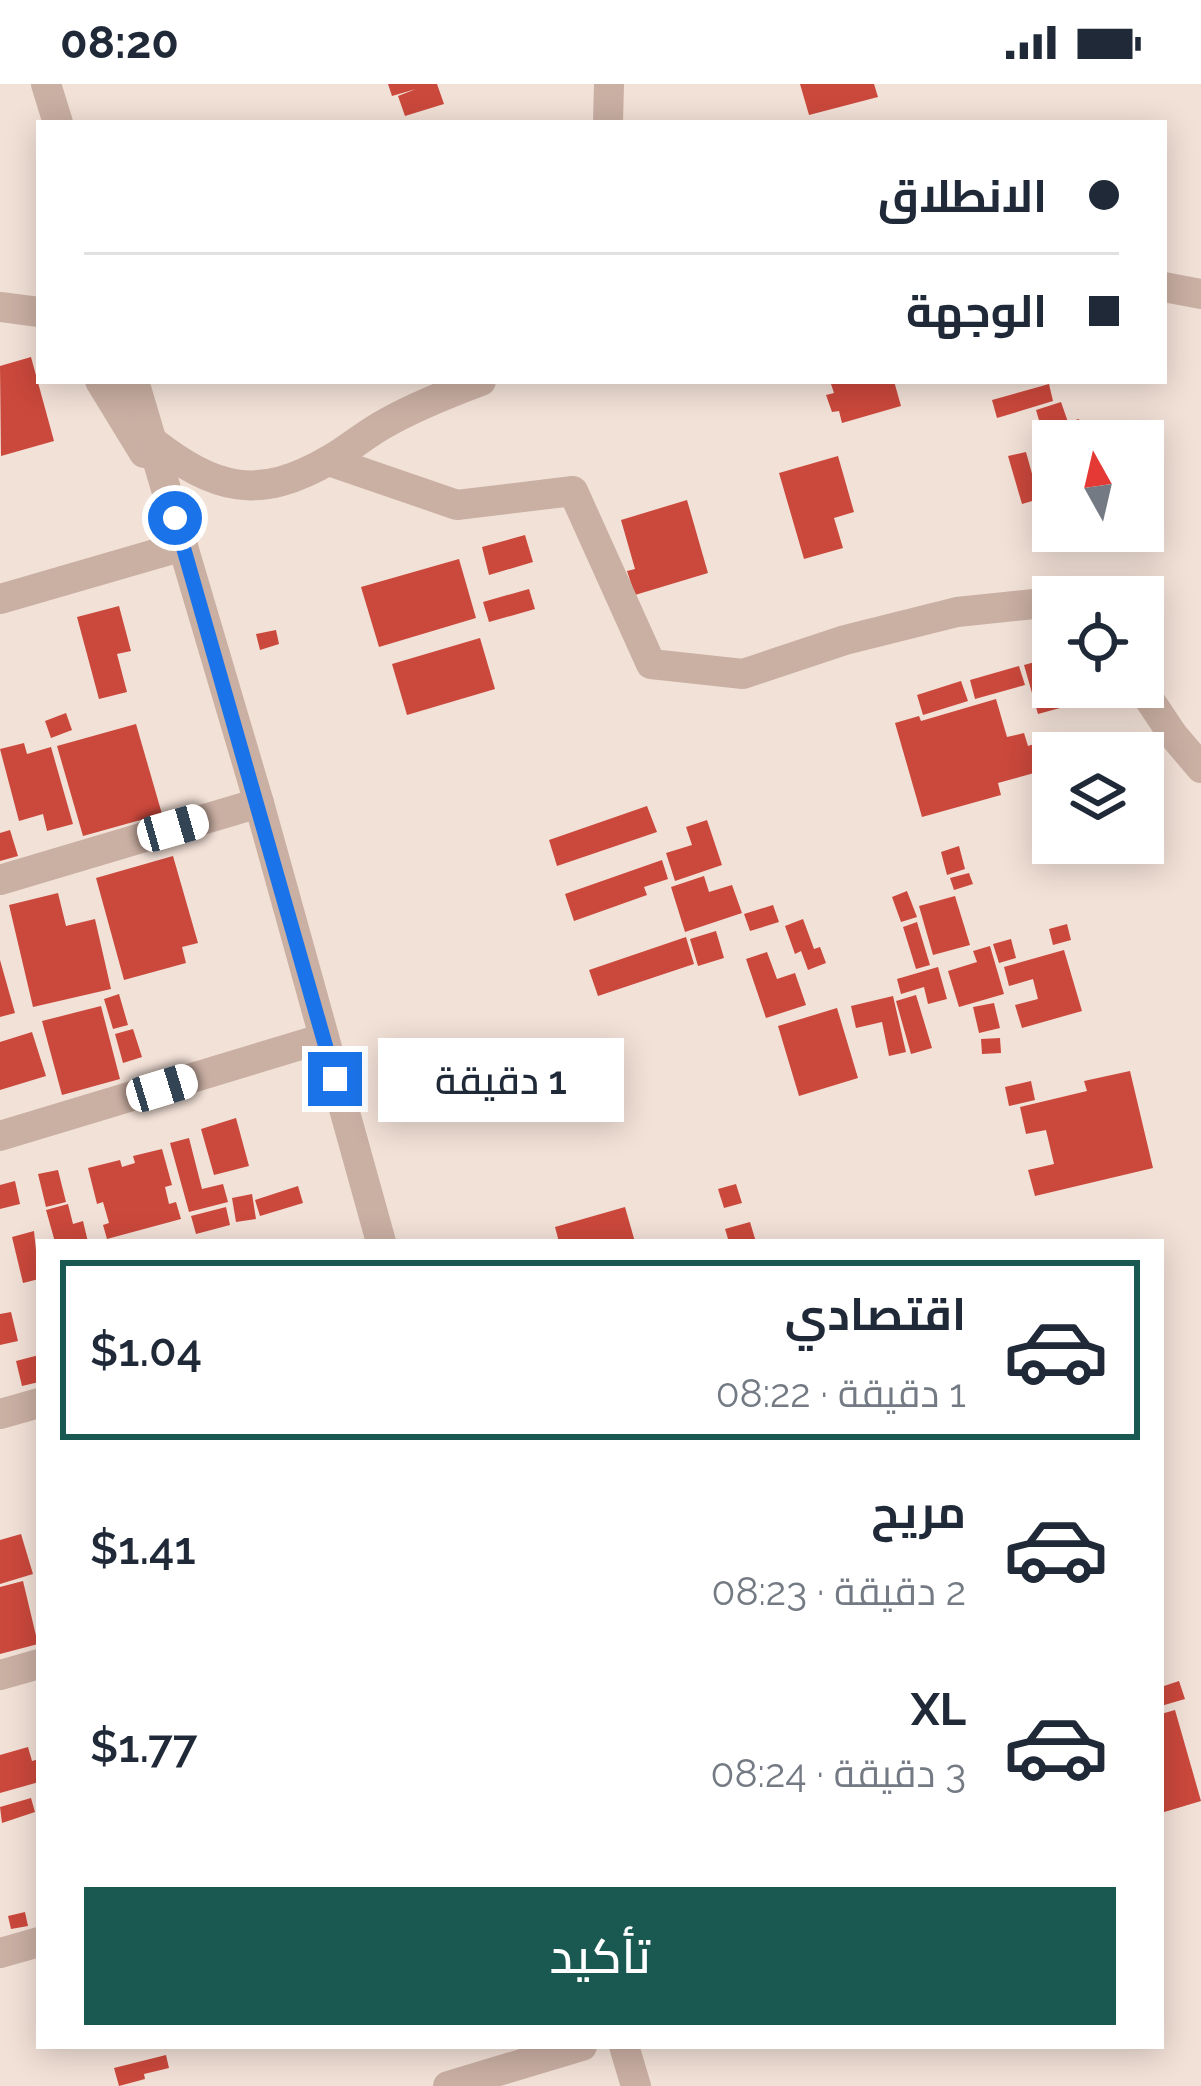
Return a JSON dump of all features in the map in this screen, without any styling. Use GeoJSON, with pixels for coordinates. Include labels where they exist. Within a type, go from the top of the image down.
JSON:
{"type":"FeatureCollection","features":[{"type":"Feature","properties":{"kind":"street"},"geometry":{"type":"LineString","coordinates":[[46,84],[57,120]]}},
{"type":"Feature","properties":{"kind":"street"},"geometry":{"type":"LineString","coordinates":[[608,120],[609,84]]}},
{"type":"Feature","properties":{"kind":"street"},"geometry":{"type":"LineString","coordinates":[[1167,288],[1201,294]]}},
{"type":"Feature","properties":{"kind":"street"},"geometry":{"type":"LineString","coordinates":[[0,307],[36,312]]}},
{"type":"Feature","properties":{"kind":"street"},"geometry":{"type":"LineString","coordinates":[[102,384],[166,490]]}},
{"type":"Feature","properties":{"kind":"street"},"geometry":{"type":"LineString","coordinates":[[135,384],[259,803],[380,1239]]}},
{"type":"Feature","properties":{"kind":"street"},"geometry":{"type":"LineString","coordinates":[[152,441],[191,472],[238,487],[283,481],[329,461],[385,423],[469,384]]}},
{"type":"Feature","properties":{"kind":"street"},"geometry":{"type":"LineString","coordinates":[[329,461],[457,505],[573,491],[651,664],[743,674],[845,640],[957,612],[1032,604]]}},
{"type":"Feature","properties":{"kind":"street"},"geometry":{"type":"LineString","coordinates":[[0,599],[183,546]]}},
{"type":"Feature","properties":{"kind":"street"},"geometry":{"type":"LineString","coordinates":[[1155,708],[1201,768]]}},
{"type":"Feature","properties":{"kind":"street"},"geometry":{"type":"LineString","coordinates":[[0,880],[259,803]]}},
{"type":"Feature","properties":{"kind":"street"},"geometry":{"type":"LineString","coordinates":[[0,1136],[324,1039]]}},
{"type":"Feature","properties":{"kind":"street"},"geometry":{"type":"LineString","coordinates":[[0,1414],[36,1404]]}},
{"type":"Feature","properties":{"kind":"street"},"geometry":{"type":"LineString","coordinates":[[0,1676],[36,1665]]}},
{"type":"Feature","properties":{"kind":"street"},"geometry":{"type":"LineString","coordinates":[[0,1953],[36,1943]]}},
{"type":"Feature","properties":{"kind":"street"},"geometry":{"type":"LineString","coordinates":[[448,2086],[572,2049]]}},
{"type":"Feature","properties":{"kind":"street"},"geometry":{"type":"LineString","coordinates":[[625,2049],[637,2086]]}},
{"type":"Feature","properties":{"kind":"building"},"geometry":{"type":"Polygon","coordinates":[[[388,84],[437,84],[444,104],[405,116],[398,96],[416,89],[392,96],[388,84]]]}},
{"type":"Feature","properties":{"kind":"building"},"geometry":{"type":"Polygon","coordinates":[[[800,84],[874,84],[878,97],[809,115],[800,84]]]}},
{"type":"Feature","properties":{"kind":"building"},"geometry":{"type":"Polygon","coordinates":[[[31,357],[54,441],[1,456],[0,366],[31,357]]]}},
{"type":"Feature","properties":{"kind":"building"},"geometry":{"type":"Polygon","coordinates":[[[831,384],[895,384],[901,406],[842,423],[826,395],[834,393],[831,384]]]}},
{"type":"Feature","properties":{"kind":"building"},"geometry":{"type":"Polygon","coordinates":[[[1049,384],[1053,401],[997,418],[992,400],[1049,384]]]}},
{"type":"Feature","properties":{"kind":"building"},"geometry":{"type":"Polygon","coordinates":[[[1061,402],[1067,420],[1039,420],[1036,410],[1061,402]]]}},
{"type":"Feature","properties":{"kind":"building"},"geometry":{"type":"Polygon","coordinates":[[[1026,452],[1032,501],[1022,504],[1008,456],[1026,452]]]}},
{"type":"Feature","properties":{"kind":"building"},"geometry":{"type":"Polygon","coordinates":[[[838,456],[854,512],[834,518],[843,548],[804,559],[779,473],[838,456]]]}},
{"type":"Feature","properties":{"kind":"building"},"geometry":{"type":"Polygon","coordinates":[[[687,500],[708,573],[635,595],[627,571],[635,569],[621,520],[687,500]]]}},
{"type":"Feature","properties":{"kind":"building"},"geometry":{"type":"Polygon","coordinates":[[[525,535],[533,562],[489,575],[482,547],[525,535]]]}},
{"type":"Feature","properties":{"kind":"building"},"geometry":{"type":"Polygon","coordinates":[[[459,559],[476,618],[379,647],[361,587],[459,559]]]}},
{"type":"Feature","properties":{"kind":"building"},"geometry":{"type":"Polygon","coordinates":[[[529,589],[535,609],[489,622],[483,602],[529,589]]]}},
{"type":"Feature","properties":{"kind":"building"},"geometry":{"type":"Polygon","coordinates":[[[119,606],[131,651],[117,654],[127,692],[99,699],[77,617],[119,606]]]}},
{"type":"Feature","properties":{"kind":"building"},"geometry":{"type":"Polygon","coordinates":[[[276,630],[279,644],[260,650],[256,634],[276,630]]]}},
{"type":"Feature","properties":{"kind":"building"},"geometry":{"type":"Polygon","coordinates":[[[480,638],[495,689],[407,715],[392,664],[480,638]]]}},
{"type":"Feature","properties":{"kind":"building"},"geometry":{"type":"Polygon","coordinates":[[[1032,663],[1032,693],[1024,665],[1032,663]]]}},
{"type":"Feature","properties":{"kind":"building"},"geometry":{"type":"Polygon","coordinates":[[[1019,666],[1025,685],[975,699],[970,680],[1019,666]]]}},
{"type":"Feature","properties":{"kind":"building"},"geometry":{"type":"Polygon","coordinates":[[[961,681],[968,701],[923,715],[917,695],[961,681]]]}},
{"type":"Feature","properties":{"kind":"building"},"geometry":{"type":"Polygon","coordinates":[[[996,699],[1007,737],[1024,733],[1028,746],[1032,745],[1032,774],[998,783],[1001,795],[922,817],[895,723],[919,716],[921,721],[996,699]]]}},
{"type":"Feature","properties":{"kind":"building"},"geometry":{"type":"Polygon","coordinates":[[[66,713],[72,730],[51,738],[45,721],[66,713]]]}},
{"type":"Feature","properties":{"kind":"building"},"geometry":{"type":"Polygon","coordinates":[[[136,724],[162,814],[83,836],[57,746],[136,724]]]}},
{"type":"Feature","properties":{"kind":"building"},"geometry":{"type":"Polygon","coordinates":[[[24,743],[27,754],[51,747],[73,824],[47,831],[43,814],[19,821],[0,749],[24,743]]]}},
{"type":"Feature","properties":{"kind":"building"},"geometry":{"type":"Polygon","coordinates":[[[647,806],[657,832],[557,866],[549,840],[647,806]]]}},
{"type":"Feature","properties":{"kind":"building"},"geometry":{"type":"Polygon","coordinates":[[[707,820],[722,865],[675,881],[666,853],[692,845],[686,827],[707,820]]]}},
{"type":"Feature","properties":{"kind":"building"},"geometry":{"type":"Polygon","coordinates":[[[10,830],[18,856],[0,861],[0,833],[10,830]]]}},
{"type":"Feature","properties":{"kind":"building"},"geometry":{"type":"Polygon","coordinates":[[[959,846],[965,869],[947,875],[941,852],[959,846]]]}},
{"type":"Feature","properties":{"kind":"building"},"geometry":{"type":"Polygon","coordinates":[[[173,856],[198,943],[182,947],[186,963],[124,980],[96,878],[173,856]]]}},
{"type":"Feature","properties":{"kind":"building"},"geometry":{"type":"Polygon","coordinates":[[[662,860],[668,879],[644,887],[647,895],[574,921],[565,894],[662,860]]]}},
{"type":"Feature","properties":{"kind":"building"},"geometry":{"type":"Polygon","coordinates":[[[969,873],[973,884],[954,890],[950,878],[969,873]]]}},
{"type":"Feature","properties":{"kind":"building"},"geometry":{"type":"Polygon","coordinates":[[[704,876],[709,892],[732,885],[742,913],[685,932],[671,887],[704,876]]]}},
{"type":"Feature","properties":{"kind":"building"},"geometry":{"type":"Polygon","coordinates":[[[907,891],[917,917],[901,922],[892,897],[907,891]]]}},
{"type":"Feature","properties":{"kind":"building"},"geometry":{"type":"Polygon","coordinates":[[[58,893],[66,926],[95,919],[111,989],[33,1007],[9,905],[58,893]]]}},
{"type":"Feature","properties":{"kind":"building"},"geometry":{"type":"Polygon","coordinates":[[[955,896],[970,945],[933,955],[919,906],[955,896]]]}},
{"type":"Feature","properties":{"kind":"building"},"geometry":{"type":"Polygon","coordinates":[[[773,905],[779,922],[750,931],[744,914],[773,905]]]}},
{"type":"Feature","properties":{"kind":"building"},"geometry":{"type":"Polygon","coordinates":[[[803,919],[814,949],[820,947],[826,963],[808,970],[801,951],[795,954],[785,926],[803,919]]]}},
{"type":"Feature","properties":{"kind":"building"},"geometry":{"type":"Polygon","coordinates":[[[917,922],[930,965],[916,969],[903,927],[917,922]]]}},
{"type":"Feature","properties":{"kind":"building"},"geometry":{"type":"Polygon","coordinates":[[[1067,924],[1071,940],[1053,945],[1049,929],[1067,924]]]}},
{"type":"Feature","properties":{"kind":"building"},"geometry":{"type":"Polygon","coordinates":[[[716,931],[724,958],[698,966],[690,939],[716,931]]]}},
{"type":"Feature","properties":{"kind":"building"},"geometry":{"type":"Polygon","coordinates":[[[686,937],[694,964],[598,996],[589,970],[686,937]]]}},
{"type":"Feature","properties":{"kind":"building"},"geometry":{"type":"Polygon","coordinates":[[[1011,939],[1016,958],[999,963],[993,944],[1011,939]]]}},
{"type":"Feature","properties":{"kind":"building"},"geometry":{"type":"Polygon","coordinates":[[[990,946],[1004,994],[959,1007],[948,971],[977,962],[973,951],[990,946]]]}},
{"type":"Feature","properties":{"kind":"building"},"geometry":{"type":"Polygon","coordinates":[[[1064,950],[1082,1011],[1022,1028],[1015,1005],[1038,999],[1033,979],[1009,986],[1004,967],[1064,950]]]}},
{"type":"Feature","properties":{"kind":"building"},"geometry":{"type":"Polygon","coordinates":[[[767,952],[777,979],[795,973],[806,1005],[766,1018],[746,959],[767,952]]]}},
{"type":"Feature","properties":{"kind":"building"},"geometry":{"type":"Polygon","coordinates":[[[0,960],[15,1013],[0,1017],[0,960]]]}},
{"type":"Feature","properties":{"kind":"building"},"geometry":{"type":"Polygon","coordinates":[[[938,967],[947,999],[928,1004],[924,987],[901,994],[897,979],[938,967]]]}},
{"type":"Feature","properties":{"kind":"building"},"geometry":{"type":"Polygon","coordinates":[[[119,994],[128,1025],[113,1029],[104,999],[119,994]]]}},
{"type":"Feature","properties":{"kind":"building"},"geometry":{"type":"Polygon","coordinates":[[[916,995],[932,1048],[911,1054],[896,1001],[916,995]]]}},
{"type":"Feature","properties":{"kind":"building"},"geometry":{"type":"Polygon","coordinates":[[[893,996],[906,1052],[889,1056],[882,1022],[856,1028],[851,1006],[893,996]]]}},
{"type":"Feature","properties":{"kind":"building"},"geometry":{"type":"Polygon","coordinates":[[[994,1003],[1000,1028],[979,1033],[973,1007],[994,1003]]]}},
{"type":"Feature","properties":{"kind":"building"},"geometry":{"type":"Polygon","coordinates":[[[101,1006],[120,1079],[62,1095],[42,1021],[101,1006]]]}},
{"type":"Feature","properties":{"kind":"building"},"geometry":{"type":"Polygon","coordinates":[[[837,1008],[858,1078],[799,1096],[778,1026],[837,1008]]]}},
{"type":"Feature","properties":{"kind":"building"},"geometry":{"type":"Polygon","coordinates":[[[133,1029],[142,1057],[123,1063],[115,1034],[133,1029]]]}},
{"type":"Feature","properties":{"kind":"building"},"geometry":{"type":"Polygon","coordinates":[[[32,1032],[46,1076],[0,1090],[0,1042],[32,1032]]]}},
{"type":"Feature","properties":{"kind":"building"},"geometry":{"type":"Polygon","coordinates":[[[1000,1038],[1001,1053],[982,1054],[981,1039],[1000,1038]]]}},
{"type":"Feature","properties":{"kind":"building"},"geometry":{"type":"Polygon","coordinates":[[[1130,1071],[1153,1168],[1035,1196],[1028,1170],[1054,1164],[1046,1130],[1026,1134],[1020,1107],[1087,1091],[1084,1081],[1130,1071]]]}},
{"type":"Feature","properties":{"kind":"building"},"geometry":{"type":"Polygon","coordinates":[[[1031,1081],[1035,1100],[1009,1106],[1005,1087],[1031,1081]]]}},
{"type":"Feature","properties":{"kind":"building"},"geometry":{"type":"Polygon","coordinates":[[[236,1118],[249,1166],[214,1175],[201,1129],[236,1118]]]}},
{"type":"Feature","properties":{"kind":"building"},"geometry":{"type":"Polygon","coordinates":[[[189,1138],[202,1189],[223,1184],[228,1202],[189,1212],[170,1143],[189,1138]]]}},
{"type":"Feature","properties":{"kind":"building"},"geometry":{"type":"Polygon","coordinates":[[[162,1149],[172,1185],[165,1187],[169,1204],[176,1202],[181,1219],[107,1239],[103,1225],[109,1223],[103,1202],[97,1204],[88,1168],[120,1160],[122,1167],[135,1163],[133,1156],[162,1149]]]}},
{"type":"Feature","properties":{"kind":"building"},"geometry":{"type":"Polygon","coordinates":[[[58,1170],[66,1202],[46,1207],[38,1174],[58,1170]]]}},
{"type":"Feature","properties":{"kind":"building"},"geometry":{"type":"Polygon","coordinates":[[[15,1181],[20,1204],[0,1209],[0,1185],[15,1181]]]}},
{"type":"Feature","properties":{"kind":"building"},"geometry":{"type":"Polygon","coordinates":[[[736,1184],[742,1203],[724,1208],[718,1189],[736,1184]]]}},
{"type":"Feature","properties":{"kind":"building"},"geometry":{"type":"Polygon","coordinates":[[[298,1186],[303,1203],[260,1216],[255,1200],[298,1186]]]}},
{"type":"Feature","properties":{"kind":"building"},"geometry":{"type":"Polygon","coordinates":[[[252,1194],[256,1219],[236,1222],[232,1198],[252,1194]]]}},
{"type":"Feature","properties":{"kind":"building"},"geometry":{"type":"Polygon","coordinates":[[[68,1204],[73,1224],[83,1221],[87,1239],[54,1239],[46,1210],[68,1204]]]}},
{"type":"Feature","properties":{"kind":"building"},"geometry":{"type":"Polygon","coordinates":[[[226,1207],[230,1225],[196,1234],[191,1216],[226,1207]]]}},
{"type":"Feature","properties":{"kind":"building"},"geometry":{"type":"Polygon","coordinates":[[[625,1207],[634,1239],[558,1239],[555,1227],[625,1207]]]}},
{"type":"Feature","properties":{"kind":"building"},"geometry":{"type":"Polygon","coordinates":[[[750,1222],[755,1239],[728,1239],[725,1229],[750,1222]]]}},
{"type":"Feature","properties":{"kind":"building"},"geometry":{"type":"Polygon","coordinates":[[[34,1231],[36,1280],[23,1283],[12,1237],[34,1231]]]}},
{"type":"Feature","properties":{"kind":"building"},"geometry":{"type":"Polygon","coordinates":[[[11,1312],[18,1341],[0,1345],[0,1314],[11,1312]]]}},
{"type":"Feature","properties":{"kind":"building"},"geometry":{"type":"Polygon","coordinates":[[[36,1356],[36,1383],[22,1386],[16,1361],[36,1356]]]}},
{"type":"Feature","properties":{"kind":"building"},"geometry":{"type":"Polygon","coordinates":[[[21,1534],[33,1574],[0,1584],[0,1540],[21,1534]]]}},
{"type":"Feature","properties":{"kind":"building"},"geometry":{"type":"Polygon","coordinates":[[[23,1581],[36,1645],[0,1654],[0,1587],[23,1581]]]}},
{"type":"Feature","properties":{"kind":"building"},"geometry":{"type":"Polygon","coordinates":[[[1179,1681],[1185,1699],[1164,1705],[1164,1686],[1179,1681]]]}},
{"type":"Feature","properties":{"kind":"building"},"geometry":{"type":"Polygon","coordinates":[[[1175,1710],[1201,1801],[1164,1812],[1164,1713],[1175,1710]]]}},
{"type":"Feature","properties":{"kind":"building"},"geometry":{"type":"Polygon","coordinates":[[[28,1747],[32,1761],[36,1760],[36,1783],[0,1793],[0,1755],[28,1747]]]}},
{"type":"Feature","properties":{"kind":"building"},"geometry":{"type":"Polygon","coordinates":[[[31,1798],[35,1812],[2,1823],[0,1807],[31,1798]]]}},
{"type":"Feature","properties":{"kind":"building"},"geometry":{"type":"Polygon","coordinates":[[[25,1912],[28,1926],[11,1929],[8,1916],[25,1912]]]}},
{"type":"Feature","properties":{"kind":"building"},"geometry":{"type":"Polygon","coordinates":[[[166,2055],[169,2068],[119,2086],[114,2068],[166,2055]]]}},
{"type":"Feature","properties":{"kind":"route"},"geometry":{"type":"LineString","coordinates":[[175,518],[335,1079]]}}]}
